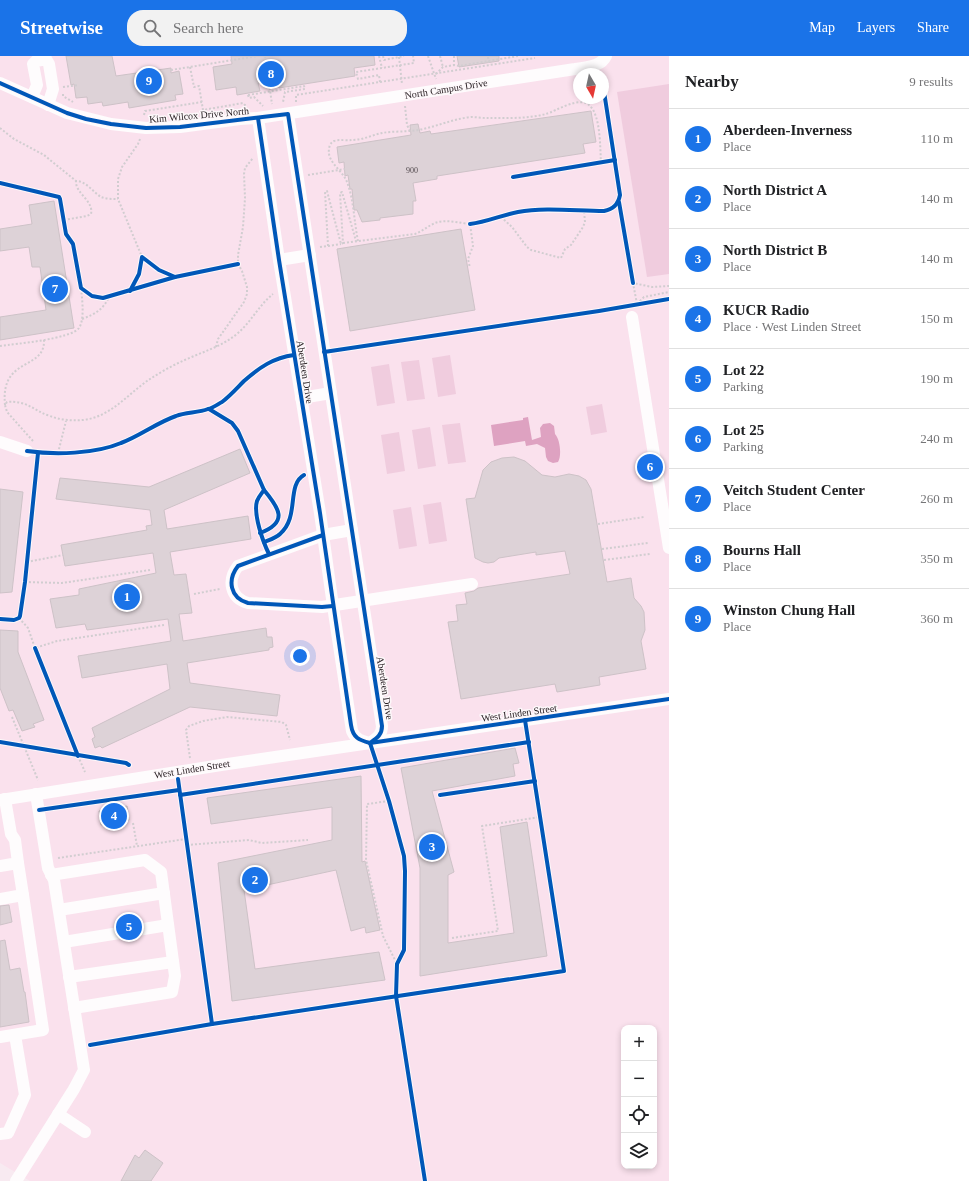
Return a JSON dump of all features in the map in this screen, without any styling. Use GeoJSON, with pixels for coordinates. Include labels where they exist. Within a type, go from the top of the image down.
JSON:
{"type":"FeatureCollection","features":[{"type":"Feature","properties":{"kind":"street"},"geometry":{"type":"LineString","coordinates":[[32,97],[36,85],[33,64],[36,61],[46,59],[50,64],[53,89],[48,104]]}},
{"type":"Feature","properties":{"kind":"street","name":"North Campus Drive"},"geometry":{"type":"LineString","coordinates":[[286,108],[403,96],[576,69],[598,64],[605,59]]}},
{"type":"Feature","properties":{"kind":"street","name":"Kim Wilcox Drive North"},"geometry":{"type":"LineString","coordinates":[[0,83],[67,113],[86,119],[111,124],[146,128],[180,127],[258,118],[286,108]]}},
{"type":"Feature","properties":{"kind":"street","name":"Aberdeen Drive"},"geometry":{"type":"LineString","coordinates":[[258,118],[352,731],[360,740],[370,743],[378,737],[382,731],[382,726],[331,394],[314,251],[286,108]]}},
{"type":"Feature","properties":{"kind":"street"},"geometry":{"type":"LineString","coordinates":[[279,260],[314,251]]}},
{"type":"Feature","properties":{"kind":"street"},"geometry":{"type":"LineString","coordinates":[[632,317],[669,548]]}},
{"type":"Feature","properties":{"kind":"street"},"geometry":{"type":"LineString","coordinates":[[301,398],[331,394]]}},
{"type":"Feature","properties":{"kind":"street"},"geometry":{"type":"LineString","coordinates":[[0,442],[32,448]]}},
{"type":"Feature","properties":{"kind":"street"},"geometry":{"type":"LineString","coordinates":[[352,530],[323,535],[238,566],[233,572],[232,587],[235,596],[240,601],[248,603],[322,607],[472,584]]}},
{"type":"Feature","properties":{"kind":"street","name":"West Linden Street"},"geometry":{"type":"LineString","coordinates":[[3,800],[184,770],[669,699]]}},
{"type":"Feature","properties":{"kind":"street"},"geometry":{"type":"LineString","coordinates":[[16,1181],[74,1089],[84,1070],[54,880],[48,868],[36,794]]}},
{"type":"Feature","properties":{"kind":"street"},"geometry":{"type":"LineString","coordinates":[[0,1037],[43,1030],[15,840],[6,835],[3,800]]}},
{"type":"Feature","properties":{"kind":"street"},"geometry":{"type":"LineString","coordinates":[[51,875],[145,860],[161,872],[175,976],[172,992],[74,1008]]}},
{"type":"Feature","properties":{"kind":"street"},"geometry":{"type":"LineString","coordinates":[[0,866],[18,863]]}},
{"type":"Feature","properties":{"kind":"street"},"geometry":{"type":"LineString","coordinates":[[59,910],[164,893]]}},
{"type":"Feature","properties":{"kind":"street"},"geometry":{"type":"LineString","coordinates":[[0,899],[24,895]]}},
{"type":"Feature","properties":{"kind":"street"},"geometry":{"type":"LineString","coordinates":[[64,942],[168,925]]}},
{"type":"Feature","properties":{"kind":"street"},"geometry":{"type":"LineString","coordinates":[[70,976],[173,962]]}},
{"type":"Feature","properties":{"kind":"street"},"geometry":{"type":"LineString","coordinates":[[0,1134],[8,1133],[25,1095],[15,1035]]}},
{"type":"Feature","properties":{"kind":"street"},"geometry":{"type":"LineString","coordinates":[[58,1114],[85,1132]]}},
{"type":"Feature","properties":{"kind":"path"},"geometry":{"type":"LineString","coordinates":[[171,70],[258,56]]}},
{"type":"Feature","properties":{"kind":"path"},"geometry":{"type":"LineString","coordinates":[[265,56],[272,104]]}},
{"type":"Feature","properties":{"kind":"path"},"geometry":{"type":"LineString","coordinates":[[379,56],[387,81]]}},
{"type":"Feature","properties":{"kind":"path"},"geometry":{"type":"LineString","coordinates":[[383,68],[384,58],[404,56]]}},
{"type":"Feature","properties":{"kind":"path"},"geometry":{"type":"LineString","coordinates":[[380,84],[379,76],[358,79],[356,72],[414,63],[412,56]]}},
{"type":"Feature","properties":{"kind":"path"},"geometry":{"type":"LineString","coordinates":[[428,56],[435,74]]}},
{"type":"Feature","properties":{"kind":"path"},"geometry":{"type":"LineString","coordinates":[[440,56],[443,67]]}},
{"type":"Feature","properties":{"kind":"path"},"geometry":{"type":"LineString","coordinates":[[454,56],[454,65]]}},
{"type":"Feature","properties":{"kind":"path"},"geometry":{"type":"LineString","coordinates":[[435,74],[443,67],[454,65],[459,66],[518,56]]}},
{"type":"Feature","properties":{"kind":"path"},"geometry":{"type":"LineString","coordinates":[[399,57],[402,79]]}},
{"type":"Feature","properties":{"kind":"path"},"geometry":{"type":"LineString","coordinates":[[488,57],[489,65]]}},
{"type":"Feature","properties":{"kind":"path"},"geometry":{"type":"LineString","coordinates":[[296,100],[296,95],[380,84],[387,81],[536,57],[536,62]]}},
{"type":"Feature","properties":{"kind":"path"},"geometry":{"type":"LineString","coordinates":[[190,67],[194,87],[199,86],[203,110],[243,103],[249,109]]}},
{"type":"Feature","properties":{"kind":"path"},"geometry":{"type":"LineString","coordinates":[[76,103],[63,96],[62,87],[78,85]]}},
{"type":"Feature","properties":{"kind":"path"},"geometry":{"type":"LineString","coordinates":[[264,106],[254,97],[249,98],[248,95],[304,86],[305,89],[285,92],[286,108]]}},
{"type":"Feature","properties":{"kind":"path"},"geometry":{"type":"LineString","coordinates":[[403,96],[407,125],[410,131]]}},
{"type":"Feature","properties":{"kind":"path"},"geometry":{"type":"LineString","coordinates":[[137,115],[144,115],[145,111],[202,102]]}},
{"type":"Feature","properties":{"kind":"path"},"geometry":{"type":"LineString","coordinates":[[357,241],[350,194],[344,176],[332,163],[330,158],[330,147],[334,141],[352,140],[384,132],[410,131],[453,120],[472,117],[508,117],[545,114],[571,104],[583,102],[590,106],[594,113],[599,133],[601,163]]}},
{"type":"Feature","properties":{"kind":"path"},"geometry":{"type":"LineString","coordinates":[[0,128],[14,139],[44,155],[76,181],[83,182],[100,196],[106,199],[118,199]]}},
{"type":"Feature","properties":{"kind":"path"},"geometry":{"type":"LineString","coordinates":[[140,139],[122,167],[118,179],[118,199],[142,257],[141,262]]}},
{"type":"Feature","properties":{"kind":"path"},"geometry":{"type":"LineString","coordinates":[[216,347],[218,339],[244,302],[247,294],[247,287],[238,264],[238,255],[243,227],[245,198],[244,174],[245,168],[254,157]]}},
{"type":"Feature","properties":{"kind":"path"},"geometry":{"type":"LineString","coordinates":[[594,164],[608,162]]}},
{"type":"Feature","properties":{"kind":"path"},"geometry":{"type":"LineString","coordinates":[[307,175],[344,169]]}},
{"type":"Feature","properties":{"kind":"path"},"geometry":{"type":"LineString","coordinates":[[64,220],[91,214],[90,205],[76,186],[76,181]]}},
{"type":"Feature","properties":{"kind":"path"},"geometry":{"type":"LineString","coordinates":[[0,183],[60,198],[66,234],[73,244],[81,288],[83,309],[79,328],[74,332],[44,340],[0,346]]}},
{"type":"Feature","properties":{"kind":"path"},"geometry":{"type":"LineString","coordinates":[[328,246],[325,192],[327,191],[342,244]]}},
{"type":"Feature","properties":{"kind":"path"},"geometry":{"type":"LineString","coordinates":[[342,244],[340,193],[342,192],[357,241]]}},
{"type":"Feature","properties":{"kind":"path"},"geometry":{"type":"LineString","coordinates":[[577,211],[591,211]]}},
{"type":"Feature","properties":{"kind":"path"},"geometry":{"type":"LineString","coordinates":[[500,217],[512,227],[531,250],[561,258],[565,248],[571,245],[583,227],[585,222],[584,211]]}},
{"type":"Feature","properties":{"kind":"path"},"geometry":{"type":"LineString","coordinates":[[500,217],[506,215]]}},
{"type":"Feature","properties":{"kind":"path"},"geometry":{"type":"LineString","coordinates":[[314,251],[328,246],[357,241],[415,234],[421,232],[436,222],[477,223]]}},
{"type":"Feature","properties":{"kind":"path"},"geometry":{"type":"LineString","coordinates":[[470,224],[473,246],[468,259],[470,268]]}},
{"type":"Feature","properties":{"kind":"path"},"geometry":{"type":"LineString","coordinates":[[142,257],[148,261]]}},
{"type":"Feature","properties":{"kind":"path"},"geometry":{"type":"LineString","coordinates":[[81,288],[92,296],[103,298],[175,277],[238,264]]}},
{"type":"Feature","properties":{"kind":"path"},"geometry":{"type":"LineString","coordinates":[[170,275],[175,277]]}},
{"type":"Feature","properties":{"kind":"path"},"geometry":{"type":"LineString","coordinates":[[632,276],[637,304]]}},
{"type":"Feature","properties":{"kind":"path"},"geometry":{"type":"LineString","coordinates":[[633,283],[652,287],[669,286]]}},
{"type":"Feature","properties":{"kind":"path"},"geometry":{"type":"LineString","coordinates":[[130,291],[133,285]]}},
{"type":"Feature","properties":{"kind":"path"},"geometry":{"type":"LineString","coordinates":[[5,405],[7,402],[12,402],[31,406],[49,416],[66,421],[99,417],[112,409],[147,381],[186,359],[229,340],[240,332],[275,292]]}},
{"type":"Feature","properties":{"kind":"path"},"geometry":{"type":"LineString","coordinates":[[637,304],[644,297],[669,292]]}},
{"type":"Feature","properties":{"kind":"path"},"geometry":{"type":"LineString","coordinates":[[82,319],[94,315],[106,304],[109,297]]}},
{"type":"Feature","properties":{"kind":"path"},"geometry":{"type":"LineString","coordinates":[[631,305],[643,303]]}},
{"type":"Feature","properties":{"kind":"path"},"geometry":{"type":"LineString","coordinates":[[6,377],[12,370],[39,355],[44,348],[44,340]]}},
{"type":"Feature","properties":{"kind":"path"},"geometry":{"type":"LineString","coordinates":[[3,383],[2,390],[7,412],[32,448]]}},
{"type":"Feature","properties":{"kind":"path"},"geometry":{"type":"LineString","coordinates":[[51,453],[60,452],[66,421]]}},
{"type":"Feature","properties":{"kind":"path"},"geometry":{"type":"LineString","coordinates":[[598,524],[644,517]]}},
{"type":"Feature","properties":{"kind":"path"},"geometry":{"type":"LineString","coordinates":[[602,549],[648,543]]}},
{"type":"Feature","properties":{"kind":"path"},"geometry":{"type":"LineString","coordinates":[[26,569],[28,554]]}},
{"type":"Feature","properties":{"kind":"path"},"geometry":{"type":"LineString","coordinates":[[604,560],[650,554]]}},
{"type":"Feature","properties":{"kind":"path"},"geometry":{"type":"LineString","coordinates":[[27,562],[63,555]]}},
{"type":"Feature","properties":{"kind":"path"},"geometry":{"type":"LineString","coordinates":[[25,582],[62,583],[150,570]]}},
{"type":"Feature","properties":{"kind":"path"},"geometry":{"type":"LineString","coordinates":[[24,589],[26,575]]}},
{"type":"Feature","properties":{"kind":"path"},"geometry":{"type":"LineString","coordinates":[[194,594],[220,590]]}},
{"type":"Feature","properties":{"kind":"path"},"geometry":{"type":"LineString","coordinates":[[18,618],[28,628],[38,655]]}},
{"type":"Feature","properties":{"kind":"path"},"geometry":{"type":"LineString","coordinates":[[35,648],[57,641],[164,625]]}},
{"type":"Feature","properties":{"kind":"path"},"geometry":{"type":"LineString","coordinates":[[12,717],[38,780]]}},
{"type":"Feature","properties":{"kind":"path"},"geometry":{"type":"LineString","coordinates":[[190,763],[186,730],[189,726],[203,721],[227,717],[282,722],[286,725],[290,740]]}},
{"type":"Feature","properties":{"kind":"path"},"geometry":{"type":"LineString","coordinates":[[16,745],[31,748]]}},
{"type":"Feature","properties":{"kind":"path"},"geometry":{"type":"LineString","coordinates":[[75,748],[85,772]]}},
{"type":"Feature","properties":{"kind":"path"},"geometry":{"type":"LineString","coordinates":[[70,754],[85,757]]}},
{"type":"Feature","properties":{"kind":"path"},"geometry":{"type":"LineString","coordinates":[[386,794],[390,808]]}},
{"type":"Feature","properties":{"kind":"path"},"geometry":{"type":"LineString","coordinates":[[389,801],[367,804],[366,860],[383,936],[397,964]]}},
{"type":"Feature","properties":{"kind":"path"},"geometry":{"type":"LineString","coordinates":[[539,809],[541,824]]}},
{"type":"Feature","properties":{"kind":"path"},"geometry":{"type":"LineString","coordinates":[[452,938],[498,931],[482,826],[540,817]]}},
{"type":"Feature","properties":{"kind":"path"},"geometry":{"type":"LineString","coordinates":[[133,823],[137,846]]}},
{"type":"Feature","properties":{"kind":"path"},"geometry":{"type":"LineString","coordinates":[[185,832],[188,853]]}},
{"type":"Feature","properties":{"kind":"path"},"geometry":{"type":"LineString","coordinates":[[47,860],[186,839]]}},
{"type":"Feature","properties":{"kind":"path"},"geometry":{"type":"LineString","coordinates":[[187,845],[249,840],[262,843],[308,840]]}},
{"type":"Feature","properties":{"kind":"path"},"geometry":{"type":"LineString","coordinates":[[397,970],[397,964],[400,957]]}},
{"type":"Feature","properties":{"kind":"shaded area"},"geometry":{"type":"Polygon","coordinates":[[[0,56],[669,56],[669,1181],[30,1181],[0,1163],[0,56]]]}},
{"type":"Feature","properties":{"kind":"shaded area"},"geometry":{"type":"Polygon","coordinates":[[[669,84],[669,274],[647,277],[617,92],[669,84]]]}},
{"type":"Feature","properties":{"kind":"shaded area"},"geometry":{"type":"Polygon","coordinates":[[[450,355],[456,394],[438,397],[432,358],[450,355]]]}},
{"type":"Feature","properties":{"kind":"shaded area"},"geometry":{"type":"Polygon","coordinates":[[[419,360],[425,399],[407,401],[401,362],[419,360]]]}},
{"type":"Feature","properties":{"kind":"shaded area"},"geometry":{"type":"Polygon","coordinates":[[[389,364],[395,403],[377,406],[371,367],[389,364]]]}},
{"type":"Feature","properties":{"kind":"shaded area"},"geometry":{"type":"Polygon","coordinates":[[[602,404],[607,432],[591,435],[586,407],[602,404]]]}},
{"type":"Feature","properties":{"kind":"shaded area"},"geometry":{"type":"Polygon","coordinates":[[[528,417],[532,440],[541,437],[540,428],[543,424],[550,423],[554,426],[560,448],[558,462],[553,463],[548,461],[545,448],[537,444],[526,446],[525,441],[494,446],[491,425],[523,420],[523,418],[528,417]]]}},
{"type":"Feature","properties":{"kind":"shaded area"},"geometry":{"type":"Polygon","coordinates":[[[460,423],[466,462],[448,464],[442,425],[460,423]]]}},
{"type":"Feature","properties":{"kind":"shaded area"},"geometry":{"type":"Polygon","coordinates":[[[430,427],[436,466],[418,469],[412,430],[430,427]]]}},
{"type":"Feature","properties":{"kind":"shaded area"},"geometry":{"type":"Polygon","coordinates":[[[399,432],[405,471],[387,474],[381,435],[399,432]]]}},
{"type":"Feature","properties":{"kind":"shaded area"},"geometry":{"type":"Polygon","coordinates":[[[441,502],[447,541],[429,544],[423,505],[441,502]]]}},
{"type":"Feature","properties":{"kind":"shaded area"},"geometry":{"type":"Polygon","coordinates":[[[411,507],[417,546],[399,549],[393,510],[411,507]]]}},
{"type":"Feature","properties":{"kind":"building"},"geometry":{"type":"Polygon","coordinates":[[[66,56],[112,56],[116,76],[171,68],[171,73],[179,71],[183,94],[175,95],[176,100],[129,108],[128,102],[103,106],[102,102],[88,104],[87,97],[76,98],[74,84],[71,85],[66,56]]]}},
{"type":"Feature","properties":{"kind":"building"},"geometry":{"type":"Polygon","coordinates":[[[231,56],[374,56],[375,65],[354,68],[355,76],[279,88],[278,80],[258,83],[260,91],[237,95],[236,87],[216,90],[213,67],[232,64],[231,56]]]}},
{"type":"Feature","properties":{"kind":"building"},"geometry":{"type":"Polygon","coordinates":[[[457,56],[499,56],[499,61],[459,67],[457,56]]]}},
{"type":"Feature","properties":{"kind":"building"},"geometry":{"type":"Polygon","coordinates":[[[591,111],[596,142],[583,144],[585,153],[437,176],[437,179],[413,183],[416,201],[413,201],[413,214],[362,222],[357,210],[354,210],[352,189],[350,189],[348,175],[345,176],[344,162],[339,163],[337,147],[411,135],[410,125],[418,124],[420,133],[430,131],[431,134],[591,111]]]}},
{"type":"Feature","properties":{"kind":"building"},"geometry":{"type":"Polygon","coordinates":[[[54,201],[74,328],[0,340],[0,317],[46,310],[40,267],[32,267],[29,247],[0,251],[0,229],[32,224],[29,205],[54,201]]]}},
{"type":"Feature","properties":{"kind":"building"},"geometry":{"type":"Polygon","coordinates":[[[461,229],[475,310],[350,331],[337,249],[461,229]]]}},
{"type":"Feature","properties":{"kind":"building"},"geometry":{"type":"Polygon","coordinates":[[[240,449],[250,473],[164,510],[167,529],[248,516],[251,539],[170,552],[174,575],[186,574],[192,613],[179,614],[183,641],[266,628],[267,637],[272,637],[273,647],[269,648],[269,650],[187,663],[190,683],[280,695],[277,716],[190,707],[102,748],[100,746],[95,748],[92,739],[95,737],[92,728],[170,689],[167,664],[82,678],[78,656],[171,641],[168,619],[87,630],[85,624],[56,628],[50,599],[79,595],[79,589],[156,573],[153,553],[65,566],[61,545],[147,530],[146,526],[152,525],[150,510],[56,499],[60,478],[149,487],[240,449]]]}},
{"type":"Feature","properties":{"kind":"building"},"geometry":{"type":"Polygon","coordinates":[[[514,457],[525,461],[542,475],[555,477],[569,474],[579,476],[586,480],[591,489],[607,582],[631,578],[634,598],[644,612],[645,630],[641,641],[646,669],[599,677],[600,685],[557,692],[555,684],[461,699],[448,622],[458,621],[456,605],[467,604],[465,593],[474,591],[478,588],[570,574],[565,551],[536,555],[536,552],[499,558],[494,562],[488,563],[475,558],[466,499],[475,498],[483,470],[491,462],[502,458],[514,457]]]}},
{"type":"Feature","properties":{"kind":"building"},"geometry":{"type":"Polygon","coordinates":[[[0,489],[23,492],[12,592],[0,593],[0,489]]]}},
{"type":"Feature","properties":{"kind":"building"},"geometry":{"type":"Polygon","coordinates":[[[0,630],[18,631],[18,652],[44,720],[33,724],[35,727],[22,731],[13,710],[9,711],[0,688],[0,630]]]}},
{"type":"Feature","properties":{"kind":"building"},"geometry":{"type":"Polygon","coordinates":[[[515,748],[519,763],[513,764],[515,776],[432,791],[454,872],[448,875],[448,943],[514,933],[500,827],[527,822],[547,956],[420,976],[420,868],[401,768],[515,748]]]}},
{"type":"Feature","properties":{"kind":"building"},"geometry":{"type":"Polygon","coordinates":[[[361,776],[362,862],[365,861],[380,930],[366,933],[365,927],[351,931],[336,870],[244,890],[255,969],[379,952],[385,980],[232,1001],[218,863],[332,840],[332,807],[211,824],[207,798],[361,776]]]}},
{"type":"Feature","properties":{"kind":"building"},"geometry":{"type":"Polygon","coordinates":[[[127,806],[129,820],[101,825],[99,811],[127,806]]]}},
{"type":"Feature","properties":{"kind":"building"},"geometry":{"type":"Polygon","coordinates":[[[9,905],[12,922],[0,925],[0,906],[9,905]]]}},
{"type":"Feature","properties":{"kind":"building"},"geometry":{"type":"Polygon","coordinates":[[[5,940],[10,970],[20,968],[29,1022],[0,1027],[0,941],[5,940]]]}},
{"type":"Feature","properties":{"kind":"building"},"geometry":{"type":"Polygon","coordinates":[[[145,1150],[163,1163],[151,1181],[121,1181],[135,1155],[139,1158],[145,1150]]]}},
{"type":"Feature","properties":{"kind":"cycle path"},"geometry":{"type":"LineString","coordinates":[[0,83],[67,113],[86,119],[111,124],[146,128],[180,127],[288,114],[382,726],[380,734],[370,743]]}},
{"type":"Feature","properties":{"kind":"cycle path"},"geometry":{"type":"LineString","coordinates":[[470,224],[512,213],[528,211],[550,209],[604,211],[615,206],[620,195],[606,104]]}},
{"type":"Feature","properties":{"kind":"cycle path"},"geometry":{"type":"LineString","coordinates":[[258,118],[279,260],[320,513],[351,725],[355,736],[370,743],[669,699]]}},
{"type":"Feature","properties":{"kind":"cycle path"},"geometry":{"type":"LineString","coordinates":[[513,177],[615,160]]}},
{"type":"Feature","properties":{"kind":"cycle path"},"geometry":{"type":"LineString","coordinates":[[0,183],[59,197],[66,234],[73,244],[81,288],[92,296],[103,298],[175,277],[238,264]]}},
{"type":"Feature","properties":{"kind":"cycle path"},"geometry":{"type":"LineString","coordinates":[[619,202],[633,283]]}},
{"type":"Feature","properties":{"kind":"cycle path"},"geometry":{"type":"LineString","coordinates":[[130,291],[139,274],[142,257],[159,270],[175,277]]}},
{"type":"Feature","properties":{"kind":"cycle path"},"geometry":{"type":"LineString","coordinates":[[324,352],[599,311],[669,299]]}},
{"type":"Feature","properties":{"kind":"cycle path"},"geometry":{"type":"LineString","coordinates":[[27,451],[75,453],[111,447],[135,437],[176,416],[214,407],[231,395],[244,381],[261,367],[280,358],[294,355]]}},
{"type":"Feature","properties":{"kind":"cycle path"},"geometry":{"type":"LineString","coordinates":[[209,409],[232,423],[238,431],[264,490],[257,501],[256,513],[269,554]]}},
{"type":"Feature","properties":{"kind":"cycle path"},"geometry":{"type":"LineString","coordinates":[[0,619],[14,620],[20,616],[25,582],[38,453]]}},
{"type":"Feature","properties":{"kind":"cycle path"},"geometry":{"type":"LineString","coordinates":[[264,542],[278,535],[286,527],[292,510],[295,486],[304,475]]}},
{"type":"Feature","properties":{"kind":"cycle path"},"geometry":{"type":"LineString","coordinates":[[260,533],[269,529],[278,519],[277,509],[264,490]]}},
{"type":"Feature","properties":{"kind":"cycle path"},"geometry":{"type":"LineString","coordinates":[[323,535],[238,566],[232,577],[232,588],[237,597],[248,603],[322,607],[333,606]]}},
{"type":"Feature","properties":{"kind":"cycle path"},"geometry":{"type":"LineString","coordinates":[[35,648],[78,756]]}},
{"type":"Feature","properties":{"kind":"cycle path"},"geometry":{"type":"LineString","coordinates":[[90,1045],[212,1024],[564,971],[525,720]]}},
{"type":"Feature","properties":{"kind":"cycle path"},"geometry":{"type":"LineString","coordinates":[[0,742],[126,763],[129,765]]}},
{"type":"Feature","properties":{"kind":"cycle path"},"geometry":{"type":"LineString","coordinates":[[180,795],[529,742]]}},
{"type":"Feature","properties":{"kind":"cycle path"},"geometry":{"type":"LineString","coordinates":[[370,743],[389,801],[404,856],[404,950],[397,964],[396,996],[425,1181]]}},
{"type":"Feature","properties":{"kind":"cycle path"},"geometry":{"type":"LineString","coordinates":[[178,779],[212,1024]]}},
{"type":"Feature","properties":{"kind":"cycle path"},"geometry":{"type":"LineString","coordinates":[[440,795],[535,781]]}},
{"type":"Feature","properties":{"kind":"cycle path"},"geometry":{"type":"LineString","coordinates":[[39,810],[179,790]]}},
{"type":"Feature","properties":{"kind":"place","name":"Bourns Hall"},"geometry":{"type":"Point","coordinates":[271,74]}},
{"type":"Feature","properties":{"kind":"place","name":"Winston Chung Hall"},"geometry":{"type":"Point","coordinates":[149,81]}},
{"type":"Feature","properties":{"kind":"place","name":"Veitch Student Center"},"geometry":{"type":"Point","coordinates":[55,289]}},
{"type":"Feature","properties":{"kind":"place","name":"Lot 25"},"geometry":{"type":"Point","coordinates":[650,467]}},
{"type":"Feature","properties":{"kind":"place","name":"Aberdeen-Inverness"},"geometry":{"type":"Point","coordinates":[127,597]}},
{"type":"Feature","properties":{"kind":"place","name":"KUCR Radio"},"geometry":{"type":"Point","coordinates":[114,816]}},
{"type":"Feature","properties":{"kind":"place","name":"North District B"},"geometry":{"type":"Point","coordinates":[432,847]}},
{"type":"Feature","properties":{"kind":"place","name":"North District A"},"geometry":{"type":"Point","coordinates":[255,880]}},
{"type":"Feature","properties":{"kind":"place","name":"Lot 22"},"geometry":{"type":"Point","coordinates":[129,927]}}]}
